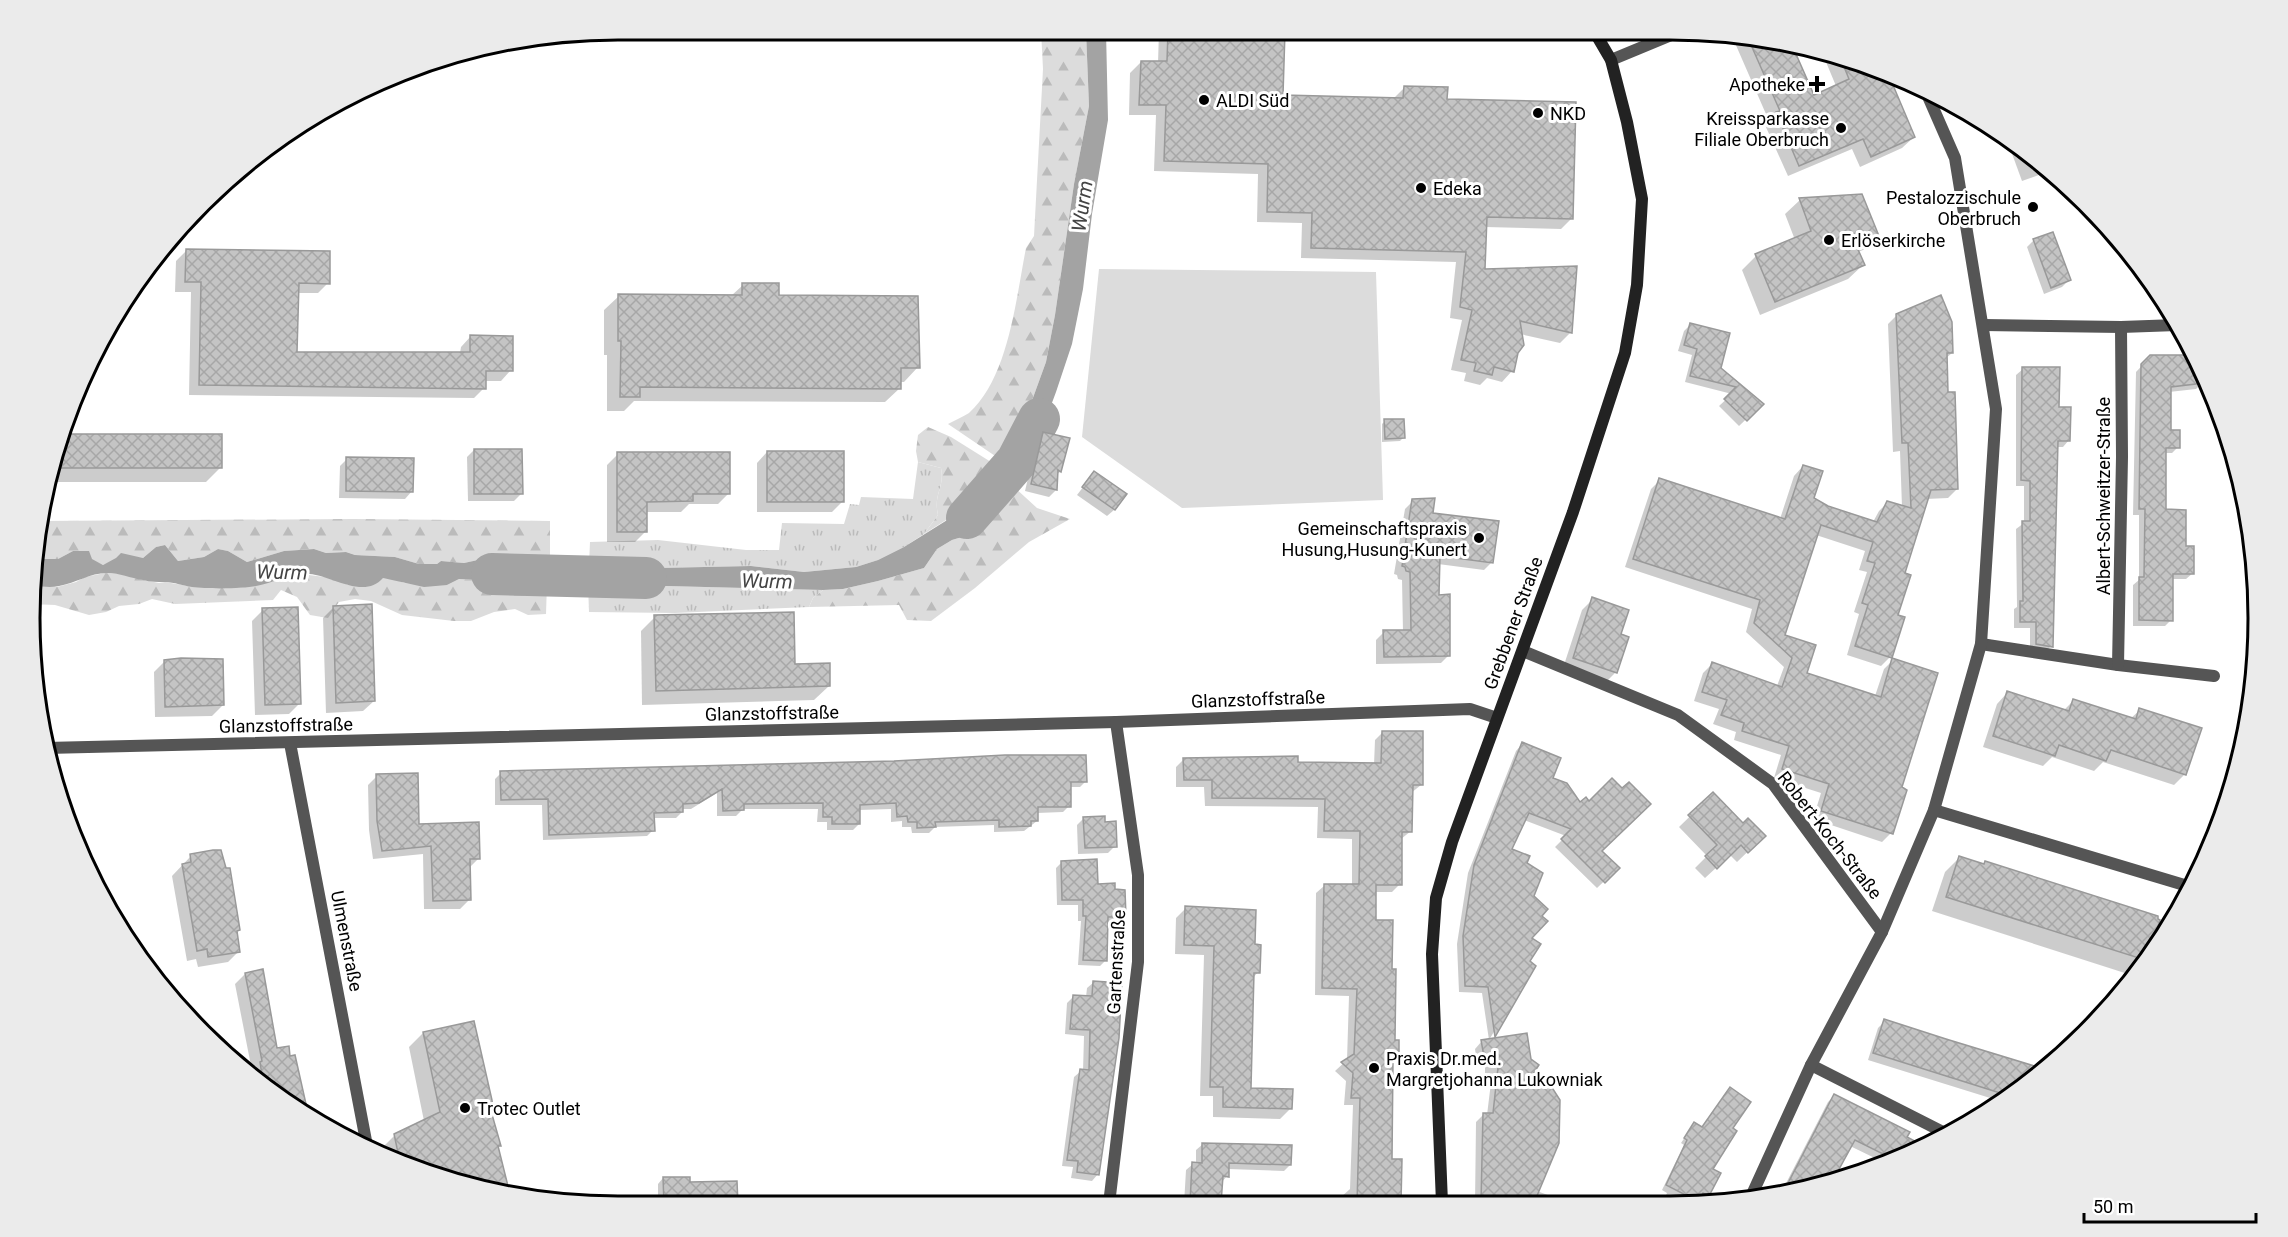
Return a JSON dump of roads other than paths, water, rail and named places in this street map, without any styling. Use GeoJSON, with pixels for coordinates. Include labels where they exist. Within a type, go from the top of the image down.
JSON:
{"type":"FeatureCollection","features":[{"type":"Feature","properties":{"kind":"street","name":"Grebbener Straße"},"geometry":{"type":"LineString","coordinates":[[1442,1196],[1431,954],[1436,897],[1452,842],[1573,512],[1625,353],[1637,285],[1642,199],[1627,122],[1611,60],[1599,40]]}},
{"type":"Feature","properties":{"kind":"street"},"geometry":{"type":"LineString","coordinates":[[1611,60],[1659,40]]}},
{"type":"Feature","properties":{"kind":"street"},"geometry":{"type":"LineString","coordinates":[[1754,1190],[1811,1065],[1882,932],[1934,810],[1981,644],[1996,409],[1955,158],[1931,103]]}},
{"type":"Feature","properties":{"kind":"street"},"geometry":{"type":"LineString","coordinates":[[1984,325],[2167,325]]}},
{"type":"Feature","properties":{"kind":"street","name":"Albert-Schweitzer-Straße"},"geometry":{"type":"LineString","coordinates":[[2118,665],[2122,458],[2121,327]]}},
{"type":"Feature","properties":{"kind":"street"},"geometry":{"type":"LineString","coordinates":[[1981,644],[2118,665],[2214,676]]}},
{"type":"Feature","properties":{"kind":"street","name":"Robert-Koch-Straße"},"geometry":{"type":"LineString","coordinates":[[1523,651],[1678,715],[1773,783],[1882,932]]}},
{"type":"Feature","properties":{"kind":"street","name":"Glanzstoffstraße"},"geometry":{"type":"LineString","coordinates":[[56,748],[1116,722],[1470,709],[1497,718]]}},
{"type":"Feature","properties":{"kind":"street","name":"Gartenstraße"},"geometry":{"type":"LineString","coordinates":[[1110,1196],[1138,962],[1138,875],[1116,722]]}},
{"type":"Feature","properties":{"kind":"street","name":"Ulmenstraße"},"geometry":{"type":"LineString","coordinates":[[290,743],[366,1138]]}},
{"type":"Feature","properties":{"kind":"street"},"geometry":{"type":"LineString","coordinates":[[1934,810],[2182,884]]}},
{"type":"Feature","properties":{"kind":"street"},"geometry":{"type":"LineString","coordinates":[[1811,1065],[1938,1130]]}},
{"type":"Feature","properties":{"kind":"water"},"geometry":{"type":"Polygon","coordinates":[[[1086,40],[1106,40],[1108,120],[1092,214],[1083,289],[1072,344],[1037,443],[1020,480],[1004,462],[1026,417],[1046,362],[1074,184],[1089,106],[1086,40]]]}},
{"type":"Feature","properties":{"kind":"water"},"geometry":{"type":"Polygon","coordinates":[[[999,467],[1013,486],[984,520],[962,537],[937,549],[924,568],[843,589],[823,590],[588,584],[589,565],[659,568],[751,566],[804,572],[856,567],[878,560],[904,547],[952,517],[970,504],[988,484],[999,467]]]}},
{"type":"Feature","properties":{"kind":"water"},"geometry":{"type":"Polygon","coordinates":[[[165,545],[178,561],[204,557],[218,549],[228,551],[247,562],[284,551],[314,549],[326,553],[346,552],[355,555],[395,557],[419,564],[437,564],[441,561],[464,563],[487,558],[502,563],[550,556],[547,583],[535,579],[516,591],[499,591],[485,582],[459,579],[447,585],[424,587],[383,578],[374,585],[365,587],[311,574],[295,575],[256,586],[206,588],[107,573],[59,586],[42,587],[44,559],[58,559],[73,551],[89,551],[92,559],[103,565],[121,553],[143,558],[156,547],[165,545]]]}},
{"type":"Feature","properties":{"kind":"waterway","name":"Wurm"},"geometry":{"type":"LineString","coordinates":[[967,518],[1017,461],[1039,419]]}},
{"type":"Feature","properties":{"kind":"waterway","name":"Wurm"},"geometry":{"type":"LineString","coordinates":[[492,574],[646,578]]}},
{"type":"Feature","properties":{"kind":"place","name":"Apotheke"},"geometry":{"type":"Point","coordinates":[1817,84]}},
{"type":"Feature","properties":{"kind":"place","name":"ALDI Süd"},"geometry":{"type":"Point","coordinates":[1204,100]}},
{"type":"Feature","properties":{"kind":"place","name":"NKD"},"geometry":{"type":"Point","coordinates":[1538,113]}},
{"type":"Feature","properties":{"kind":"place","name":"Kreissparkasse Filiale Oberbruch"},"geometry":{"type":"Point","coordinates":[1841,128]}},
{"type":"Feature","properties":{"kind":"place","name":"Edeka"},"geometry":{"type":"Point","coordinates":[1421,188]}},
{"type":"Feature","properties":{"kind":"place","name":"Pestalozzischule Oberbruch"},"geometry":{"type":"Point","coordinates":[2033,207]}},
{"type":"Feature","properties":{"kind":"place","name":"Erlöserkirche"},"geometry":{"type":"Point","coordinates":[1829,240]}},
{"type":"Feature","properties":{"kind":"place","name":"Gemeinschaftspraxis Husung,Husung-Kunert"},"geometry":{"type":"Point","coordinates":[1479,538]}},
{"type":"Feature","properties":{"kind":"place","name":"Praxis Dr.med. Margretjohanna Lukowniak"},"geometry":{"type":"Point","coordinates":[1374,1068]}},
{"type":"Feature","properties":{"kind":"place","name":"Trotec Outlet"},"geometry":{"type":"Point","coordinates":[465,1108]}}]}
